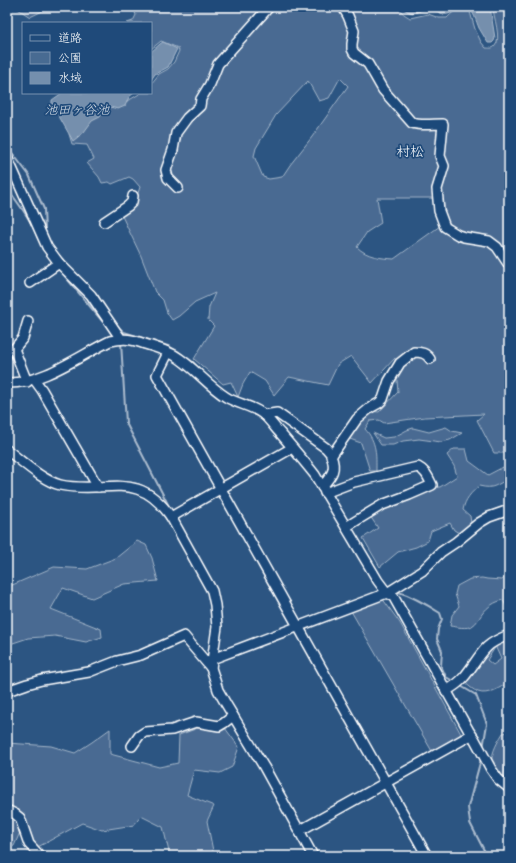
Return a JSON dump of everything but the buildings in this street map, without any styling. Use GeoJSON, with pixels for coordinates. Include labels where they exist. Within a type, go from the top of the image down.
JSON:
{"type":"FeatureCollection","features":[{"type":"Feature","properties":{"kind":"street"},"geometry":{"type":"LineString","coordinates":[[178,188],[168,178],[166,170],[173,150],[176,133],[187,118],[200,106],[201,99],[210,84],[218,64],[270,7]]}},
{"type":"Feature","properties":{"kind":"street"},"geometry":{"type":"LineString","coordinates":[[343,7],[354,31],[352,49],[356,55],[368,64],[383,90],[412,123],[418,125],[443,124],[440,156],[444,166],[439,180],[437,194],[439,211],[445,227],[464,237],[489,241],[497,247],[509,264]]}},
{"type":"Feature","properties":{"kind":"street"},"geometry":{"type":"LineString","coordinates":[[7,157],[47,247],[59,263],[91,296],[121,339]]}},
{"type":"Feature","properties":{"kind":"street"},"geometry":{"type":"LineString","coordinates":[[104,222],[128,206],[132,202],[133,196]]}},
{"type":"Feature","properties":{"kind":"street"},"geometry":{"type":"LineString","coordinates":[[30,283],[59,263]]}},
{"type":"Feature","properties":{"kind":"street"},"geometry":{"type":"LineString","coordinates":[[28,321],[23,338],[14,349],[31,380],[42,390],[98,487]]}},
{"type":"Feature","properties":{"kind":"street"},"geometry":{"type":"LineString","coordinates":[[7,383],[31,380],[49,373],[110,341],[128,339],[164,350],[191,368],[208,384],[234,402],[251,408],[264,415],[306,464],[324,490],[371,571],[387,592],[393,596],[491,769],[498,779],[509,788]]}},
{"type":"Feature","properties":{"kind":"street"},"geometry":{"type":"LineString","coordinates":[[324,490],[334,468],[331,456],[332,454],[357,419],[383,399],[389,381],[400,363],[414,352],[428,355],[430,359]]}},
{"type":"Feature","properties":{"kind":"street"},"geometry":{"type":"LineString","coordinates":[[168,353],[157,375],[428,856]]}},
{"type":"Feature","properties":{"kind":"street"},"geometry":{"type":"LineString","coordinates":[[264,415],[277,412],[332,454]]}},
{"type":"Feature","properties":{"kind":"street"},"geometry":{"type":"LineString","coordinates":[[171,517],[292,448]]}},
{"type":"Feature","properties":{"kind":"street"},"geometry":{"type":"LineString","coordinates":[[7,450],[41,477],[60,485],[82,488],[129,486],[148,493],[165,507],[212,591],[217,627],[212,663],[218,690],[264,767],[313,856]]}},
{"type":"Feature","properties":{"kind":"street"},"geometry":{"type":"LineString","coordinates":[[324,490],[418,468],[422,469],[426,473],[432,485],[382,505],[346,527]]}},
{"type":"Feature","properties":{"kind":"street"},"geometry":{"type":"LineString","coordinates":[[212,663],[299,626],[387,592],[422,571],[441,552],[479,523],[509,510]]}},
{"type":"Feature","properties":{"kind":"street"},"geometry":{"type":"LineString","coordinates":[[446,691],[464,677],[477,658],[487,647],[497,640],[509,635]]}},
{"type":"Feature","properties":{"kind":"street"},"geometry":{"type":"LineString","coordinates":[[7,691],[27,684],[89,672],[117,661],[141,655],[184,636],[212,663]]}},
{"type":"Feature","properties":{"kind":"street"},"geometry":{"type":"LineString","coordinates":[[132,746],[139,736],[145,732],[172,730],[196,722],[219,726],[233,716]]}},
{"type":"Feature","properties":{"kind":"street"},"geometry":{"type":"LineString","coordinates":[[299,831],[471,735]]}},
{"type":"Feature","properties":{"kind":"street"},"geometry":{"type":"LineString","coordinates":[[7,810],[20,818],[29,844],[40,856]]}},
{"type":"Feature","properties":{"kind":"green space"},"geometry":{"type":"Polygon","coordinates":[[[15,7],[51,7],[30,17],[15,7]]]}},
{"type":"Feature","properties":{"kind":"green space"},"geometry":{"type":"Polygon","coordinates":[[[133,7],[400,7],[402,12],[410,18],[428,14],[439,18],[447,18],[457,10],[465,8],[470,12],[481,42],[486,48],[493,48],[497,43],[498,38],[493,7],[509,7],[509,453],[494,453],[477,420],[484,414],[425,417],[384,423],[379,420],[370,421],[365,429],[374,444],[376,454],[376,471],[370,471],[361,443],[347,438],[370,411],[379,412],[398,392],[395,358],[372,383],[351,356],[338,364],[328,385],[289,377],[274,395],[265,381],[250,372],[238,397],[231,382],[223,384],[194,359],[214,326],[208,320],[209,307],[215,293],[195,302],[172,320],[167,313],[163,300],[155,292],[141,256],[121,214],[134,205],[140,187],[133,179],[129,177],[112,184],[109,182],[102,183],[87,163],[94,159],[87,145],[72,144],[69,134],[84,129],[91,120],[107,109],[139,94],[152,94],[152,83],[159,74],[168,69],[174,62],[179,51],[178,48],[161,41],[152,48],[152,22],[130,22],[133,21],[136,15],[133,7]],[[340,78],[329,98],[319,101],[308,81],[276,115],[256,148],[254,156],[263,177],[269,179],[282,177],[348,86],[340,78]],[[377,198],[381,223],[367,232],[357,247],[370,255],[394,259],[440,226],[432,198],[377,198]]]}},
{"type":"Feature","properties":{"kind":"green space"},"geometry":{"type":"Polygon","coordinates":[[[446,427],[452,431],[462,433],[450,440],[441,442],[419,439],[403,441],[393,445],[381,445],[373,433],[384,438],[394,437],[413,428],[429,432],[446,427]]]}},
{"type":"Feature","properties":{"kind":"green space"},"geometry":{"type":"Polygon","coordinates":[[[454,449],[466,449],[469,461],[488,475],[509,464],[509,479],[492,487],[479,486],[471,494],[465,503],[463,510],[470,516],[471,523],[459,533],[454,530],[450,523],[431,531],[428,541],[416,547],[398,552],[380,567],[363,538],[378,528],[368,513],[426,487],[440,487],[457,476],[454,466],[447,455],[454,449]]]}},
{"type":"Feature","properties":{"kind":"green space"},"geometry":{"type":"Polygon","coordinates":[[[509,509],[509,543],[505,536],[504,528],[506,511],[509,509]]]}},
{"type":"Feature","properties":{"kind":"green space"},"geometry":{"type":"Polygon","coordinates":[[[137,541],[146,545],[152,558],[158,581],[124,584],[92,598],[63,588],[51,609],[101,629],[102,637],[86,642],[55,636],[28,638],[7,645],[7,586],[54,567],[87,569],[116,558],[137,541]]]}},
{"type":"Feature","properties":{"kind":"green space"},"geometry":{"type":"Polygon","coordinates":[[[509,574],[509,612],[503,600],[494,603],[484,611],[477,622],[470,627],[465,628],[450,626],[452,615],[459,606],[455,594],[457,586],[470,579],[482,578],[502,580],[509,574]]]}},
{"type":"Feature","properties":{"kind":"green space"},"geometry":{"type":"Polygon","coordinates":[[[382,598],[400,623],[461,734],[433,753],[351,611],[382,598]]]}},
{"type":"Feature","properties":{"kind":"green space"},"geometry":{"type":"Polygon","coordinates":[[[509,638],[509,682],[494,690],[482,693],[474,690],[465,683],[486,651],[509,638]],[[496,646],[487,660],[493,665],[501,659],[496,646]]]}},
{"type":"Feature","properties":{"kind":"green space"},"geometry":{"type":"Polygon","coordinates":[[[198,728],[213,730],[225,728],[239,747],[232,767],[220,773],[194,770],[187,795],[214,806],[207,821],[214,856],[170,856],[163,827],[141,816],[134,825],[102,830],[82,823],[36,848],[22,828],[14,846],[7,848],[7,743],[51,746],[75,753],[110,729],[110,754],[159,767],[178,763],[179,735],[198,728]]]}},
{"type":"Feature","properties":{"kind":"green space"},"geometry":{"type":"Polygon","coordinates":[[[509,732],[509,753],[506,756],[504,776],[499,775],[491,769],[491,764],[494,750],[500,738],[503,733],[509,732]]]}},
{"type":"Feature","properties":{"kind":"water"},"geometry":{"type":"Polygon","coordinates":[[[403,7],[458,7],[451,13],[446,14],[430,9],[412,13],[408,12],[403,7]]]}},
{"type":"Feature","properties":{"kind":"water"},"geometry":{"type":"Polygon","coordinates":[[[468,7],[490,7],[495,38],[492,43],[488,43],[468,7]]]}},
{"type":"Feature","properties":{"kind":"water"},"geometry":{"type":"Polygon","coordinates":[[[163,42],[177,49],[168,67],[155,74],[152,78],[152,51],[163,42]]]}},
{"type":"Feature","properties":{"kind":"water","name":"池田ヶ谷池"},"geometry":{"type":"Polygon","coordinates":[[[61,94],[133,94],[129,97],[125,106],[118,109],[110,107],[104,110],[100,117],[92,121],[84,132],[73,141],[52,104],[52,100],[61,94]]]}},
{"type":"Feature","properties":{"kind":"waterway"},"geometry":{"type":"LineString","coordinates":[[7,146],[29,175],[44,209],[45,231],[47,236]]}},
{"type":"Feature","properties":{"kind":"waterway"},"geometry":{"type":"LineString","coordinates":[[7,188],[21,207],[48,255]]}},
{"type":"Feature","properties":{"kind":"waterway"},"geometry":{"type":"LineString","coordinates":[[56,252],[66,264]]}},
{"type":"Feature","properties":{"kind":"waterway"},"geometry":{"type":"LineString","coordinates":[[59,269],[108,327]]}},
{"type":"Feature","properties":{"kind":"waterway"},"geometry":{"type":"LineString","coordinates":[[94,292],[101,302]]}},
{"type":"Feature","properties":{"kind":"waterway"},"geometry":{"type":"LineString","coordinates":[[115,324],[124,332],[168,346],[179,352],[193,362],[201,371]]}},
{"type":"Feature","properties":{"kind":"waterway"},"geometry":{"type":"LineString","coordinates":[[121,342],[126,423],[172,512]]}},
{"type":"Feature","properties":{"kind":"waterway"},"geometry":{"type":"LineString","coordinates":[[45,473],[65,482]]}},
{"type":"Feature","properties":{"kind":"waterway"},"geometry":{"type":"LineString","coordinates":[[120,482],[141,485],[158,496]]}},
{"type":"Feature","properties":{"kind":"waterway"},"geometry":{"type":"LineString","coordinates":[[396,591],[419,600],[440,613],[442,619],[438,629],[437,639],[442,651],[441,666],[446,677],[455,682]]}},
{"type":"Feature","properties":{"kind":"waterway"},"geometry":{"type":"LineString","coordinates":[[459,685],[476,695],[487,724],[483,748]]}},
{"type":"Feature","properties":{"kind":"waterway"},"geometry":{"type":"LineString","coordinates":[[481,759],[468,807],[470,823],[487,856]]}},
{"type":"Feature","properties":{"kind":"waterway"},"geometry":{"type":"LineString","coordinates":[[313,847],[319,856]]}},
{"type":"Feature","properties":{"kind":"district","name":"村松"},"geometry":{"type":"Point","coordinates":[410,153]}}]}
